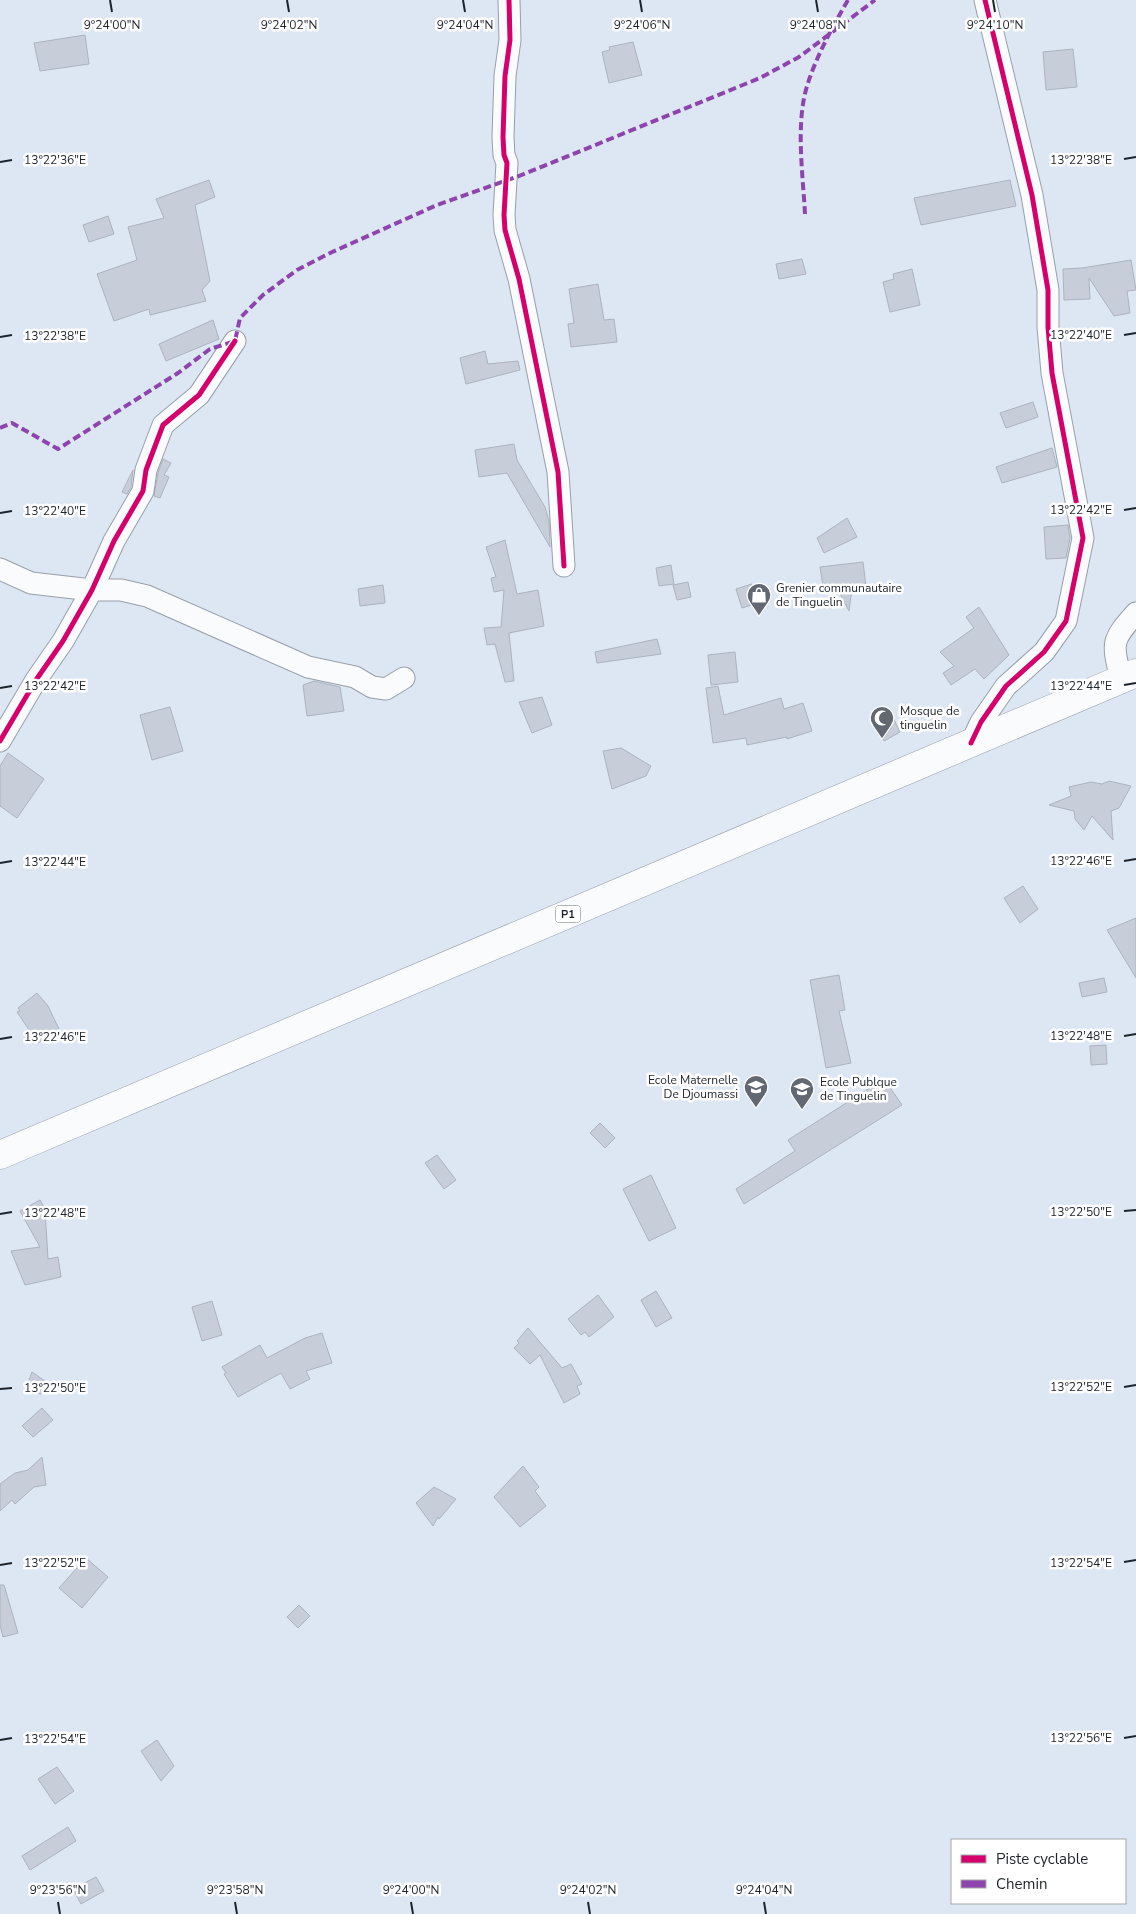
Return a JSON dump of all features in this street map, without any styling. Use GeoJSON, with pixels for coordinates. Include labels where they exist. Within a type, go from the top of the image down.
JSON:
{"type":"FeatureCollection","features":[{"type":"Feature","properties":{"kind":"main road","name":"P1"},"geometry":{"type":"LineString","coordinates":[[0,1155],[1129,676]]}},
{"type":"Feature","properties":{"kind":"street"},"geometry":{"type":"LineString","coordinates":[[509,0],[510,40],[505,76],[503,137],[504,154],[507,163],[505,230],[519,279],[558,472],[564,566]]}},
{"type":"Feature","properties":{"kind":"street"},"geometry":{"type":"LineString","coordinates":[[971,743],[981,722],[1006,686],[1044,652],[1066,621],[1083,538],[1052,373],[1048,328],[1048,290],[1032,195],[985,0]]}},
{"type":"Feature","properties":{"kind":"street"},"geometry":{"type":"LineString","coordinates":[[0,741],[36,680],[63,641],[92,590],[114,541],[143,491],[146,470],[163,425],[198,395],[235,341]]}},
{"type":"Feature","properties":{"kind":"street"},"geometry":{"type":"LineString","coordinates":[[0,569],[31,583],[92,590],[121,590],[147,596],[308,667],[355,677],[372,687],[386,689],[404,678]]}},
{"type":"Feature","properties":{"kind":"street"},"geometry":{"type":"LineString","coordinates":[[1129,676],[1114,651],[1120,630],[1136,613]]}},
{"type":"Feature","properties":{"kind":"building"},"geometry":{"type":"Polygon","coordinates":[[[85,35],[89,64],[40,71],[34,43],[85,35]]]}},
{"type":"Feature","properties":{"kind":"building"},"geometry":{"type":"Polygon","coordinates":[[[633,42],[642,75],[609,83],[602,52],[610,50],[609,47],[633,42]]]}},
{"type":"Feature","properties":{"kind":"building"},"geometry":{"type":"Polygon","coordinates":[[[1073,49],[1077,87],[1046,90],[1043,52],[1073,49]]]}},
{"type":"Feature","properties":{"kind":"building"},"geometry":{"type":"Polygon","coordinates":[[[209,180],[215,197],[195,205],[210,281],[202,290],[206,301],[150,315],[149,309],[114,321],[97,274],[137,260],[128,227],[164,218],[156,199],[209,180]]]}},
{"type":"Feature","properties":{"kind":"building"},"geometry":{"type":"Polygon","coordinates":[[[1010,180],[1016,206],[921,225],[914,198],[1010,180]]]}},
{"type":"Feature","properties":{"kind":"building"},"geometry":{"type":"Polygon","coordinates":[[[108,216],[114,234],[89,242],[83,225],[108,216]]]}},
{"type":"Feature","properties":{"kind":"building"},"geometry":{"type":"Polygon","coordinates":[[[802,259],[806,274],[779,279],[776,264],[802,259]]]}},
{"type":"Feature","properties":{"kind":"building"},"geometry":{"type":"Polygon","coordinates":[[[1131,260],[1136,290],[1127,291],[1130,313],[1114,316],[1089,278],[1090,299],[1064,300],[1063,269],[1082,268],[1131,260]]]}},
{"type":"Feature","properties":{"kind":"building"},"geometry":{"type":"Polygon","coordinates":[[[912,269],[920,305],[890,312],[883,282],[894,279],[893,274],[912,269]]]}},
{"type":"Feature","properties":{"kind":"building"},"geometry":{"type":"Polygon","coordinates":[[[598,284],[604,320],[614,319],[617,342],[571,347],[568,324],[574,323],[569,289],[598,284]]]}},
{"type":"Feature","properties":{"kind":"building"},"geometry":{"type":"Polygon","coordinates":[[[213,320],[219,339],[166,361],[159,344],[213,320]]]}},
{"type":"Feature","properties":{"kind":"building"},"geometry":{"type":"Polygon","coordinates":[[[485,351],[488,364],[518,361],[520,370],[466,384],[460,358],[485,351]]]}},
{"type":"Feature","properties":{"kind":"building"},"geometry":{"type":"Polygon","coordinates":[[[1033,402],[1038,417],[1006,428],[1000,413],[1033,402]]]}},
{"type":"Feature","properties":{"kind":"building"},"geometry":{"type":"Polygon","coordinates":[[[514,444],[517,460],[545,507],[549,521],[550,547],[507,473],[479,477],[475,450],[514,444]]]}},
{"type":"Feature","properties":{"kind":"building"},"geometry":{"type":"Polygon","coordinates":[[[1052,448],[1057,467],[1002,483],[996,467],[1052,448]]]}},
{"type":"Feature","properties":{"kind":"building"},"geometry":{"type":"Polygon","coordinates":[[[163,459],[171,463],[164,475],[169,477],[160,498],[154,496],[158,473],[163,459]]]}},
{"type":"Feature","properties":{"kind":"building"},"geometry":{"type":"Polygon","coordinates":[[[133,470],[131,487],[127,494],[122,492],[133,470]]]}},
{"type":"Feature","properties":{"kind":"building"},"geometry":{"type":"Polygon","coordinates":[[[847,518],[857,537],[824,553],[817,538],[847,518]]]}},
{"type":"Feature","properties":{"kind":"building"},"geometry":{"type":"Polygon","coordinates":[[[1068,525],[1070,538],[1066,558],[1046,559],[1044,527],[1068,525]]]}},
{"type":"Feature","properties":{"kind":"building"},"geometry":{"type":"Polygon","coordinates":[[[505,540],[517,594],[538,590],[544,626],[509,633],[514,681],[505,682],[495,644],[487,645],[484,628],[501,627],[504,590],[494,592],[491,578],[496,577],[486,547],[505,540]]]}},
{"type":"Feature","properties":{"kind":"building"},"geometry":{"type":"Polygon","coordinates":[[[863,562],[866,587],[852,588],[849,611],[835,584],[823,586],[820,567],[863,562]]]}},
{"type":"Feature","properties":{"kind":"building"},"geometry":{"type":"Polygon","coordinates":[[[671,565],[674,584],[659,586],[656,568],[671,565]]]}},
{"type":"Feature","properties":{"kind":"building"},"geometry":{"type":"Polygon","coordinates":[[[688,582],[691,597],[677,600],[673,585],[688,582]]]}},
{"type":"Feature","properties":{"kind":"building"},"geometry":{"type":"Polygon","coordinates":[[[752,584],[758,603],[742,608],[736,589],[752,584]]]}},
{"type":"Feature","properties":{"kind":"building"},"geometry":{"type":"Polygon","coordinates":[[[383,585],[385,603],[360,606],[358,589],[383,585]]]}},
{"type":"Feature","properties":{"kind":"building"},"geometry":{"type":"Polygon","coordinates":[[[979,607],[1009,655],[984,679],[975,669],[951,685],[943,673],[954,666],[940,652],[974,628],[966,617],[979,607]]]}},
{"type":"Feature","properties":{"kind":"building"},"geometry":{"type":"Polygon","coordinates":[[[657,639],[661,654],[597,663],[595,652],[657,639]]]}},
{"type":"Feature","properties":{"kind":"building"},"geometry":{"type":"Polygon","coordinates":[[[735,652],[738,682],[711,685],[708,655],[735,652]]]}},
{"type":"Feature","properties":{"kind":"building"},"geometry":{"type":"Polygon","coordinates":[[[314,681],[340,687],[344,711],[307,716],[303,685],[314,681]]]}},
{"type":"Feature","properties":{"kind":"building"},"geometry":{"type":"Polygon","coordinates":[[[718,686],[724,715],[781,698],[784,709],[803,703],[812,731],[787,739],[787,737],[747,745],[746,738],[713,743],[706,688],[718,686]]]}},
{"type":"Feature","properties":{"kind":"building"},"geometry":{"type":"Polygon","coordinates":[[[542,697],[552,725],[532,733],[519,702],[542,697]]]}},
{"type":"Feature","properties":{"kind":"building"},"geometry":{"type":"Polygon","coordinates":[[[170,707],[183,751],[152,760],[140,715],[170,707]]]}},
{"type":"Feature","properties":{"kind":"building"},"geometry":{"type":"Polygon","coordinates":[[[890,711],[900,732],[884,741],[873,720],[890,711]]]}},
{"type":"Feature","properties":{"kind":"building"},"geometry":{"type":"Polygon","coordinates":[[[621,748],[651,766],[646,776],[612,789],[603,751],[621,748]]]}},
{"type":"Feature","properties":{"kind":"building"},"geometry":{"type":"Polygon","coordinates":[[[8,753],[44,779],[17,818],[0,806],[0,766],[8,753]]]}},
{"type":"Feature","properties":{"kind":"building"},"geometry":{"type":"Polygon","coordinates":[[[1109,781],[1131,786],[1119,808],[1111,811],[1113,840],[1092,816],[1084,830],[1075,819],[1074,811],[1049,805],[1071,796],[1069,787],[1091,782],[1102,784],[1109,781]]]}},
{"type":"Feature","properties":{"kind":"building"},"geometry":{"type":"Polygon","coordinates":[[[1023,886],[1038,909],[1020,923],[1004,898],[1023,886]]]}},
{"type":"Feature","properties":{"kind":"building"},"geometry":{"type":"Polygon","coordinates":[[[1136,918],[1136,978],[1107,930],[1136,918]]]}},
{"type":"Feature","properties":{"kind":"building"},"geometry":{"type":"Polygon","coordinates":[[[839,975],[845,1010],[839,1011],[851,1063],[826,1068],[810,980],[839,975]]]}},
{"type":"Feature","properties":{"kind":"building"},"geometry":{"type":"Polygon","coordinates":[[[1104,978],[1107,992],[1082,997],[1079,983],[1104,978]]]}},
{"type":"Feature","properties":{"kind":"building"},"geometry":{"type":"Polygon","coordinates":[[[37,993],[48,1006],[59,1029],[38,1043],[17,1012],[20,1011],[18,1008],[37,993]]]}},
{"type":"Feature","properties":{"kind":"building"},"geometry":{"type":"Polygon","coordinates":[[[1106,1045],[1107,1064],[1091,1065],[1090,1046],[1106,1045]]]}},
{"type":"Feature","properties":{"kind":"building"},"geometry":{"type":"Polygon","coordinates":[[[884,1079],[902,1105],[744,1204],[736,1189],[795,1151],[788,1140],[884,1079]]]}},
{"type":"Feature","properties":{"kind":"building"},"geometry":{"type":"Polygon","coordinates":[[[600,1123],[615,1138],[605,1148],[590,1133],[600,1123]]]}},
{"type":"Feature","properties":{"kind":"building"},"geometry":{"type":"Polygon","coordinates":[[[437,1155],[456,1180],[444,1189],[425,1163],[437,1155]]]}},
{"type":"Feature","properties":{"kind":"building"},"geometry":{"type":"Polygon","coordinates":[[[651,1175],[676,1228],[649,1241],[623,1189],[651,1175]]]}},
{"type":"Feature","properties":{"kind":"building"},"geometry":{"type":"Polygon","coordinates":[[[40,1200],[45,1209],[48,1259],[58,1257],[61,1277],[25,1285],[11,1251],[40,1247],[20,1211],[40,1200]]]}},
{"type":"Feature","properties":{"kind":"building"},"geometry":{"type":"Polygon","coordinates":[[[656,1291],[672,1318],[656,1327],[641,1300],[656,1291]]]}},
{"type":"Feature","properties":{"kind":"building"},"geometry":{"type":"Polygon","coordinates":[[[598,1295],[614,1317],[589,1337],[585,1332],[581,1335],[568,1319],[598,1295]]]}},
{"type":"Feature","properties":{"kind":"building"},"geometry":{"type":"Polygon","coordinates":[[[212,1301],[222,1335],[202,1341],[192,1307],[212,1301]]]}},
{"type":"Feature","properties":{"kind":"building"},"geometry":{"type":"Polygon","coordinates":[[[528,1328],[562,1368],[571,1364],[582,1384],[577,1386],[580,1394],[564,1403],[540,1355],[530,1364],[514,1348],[519,1343],[517,1341],[528,1328]]]}},
{"type":"Feature","properties":{"kind":"building"},"geometry":{"type":"Polygon","coordinates":[[[322,1333],[332,1363],[306,1371],[310,1379],[290,1389],[281,1373],[238,1397],[224,1374],[226,1373],[222,1367],[260,1345],[267,1358],[305,1338],[322,1333]]]}},
{"type":"Feature","properties":{"kind":"building"},"geometry":{"type":"Polygon","coordinates":[[[32,1372],[49,1384],[41,1394],[25,1391],[32,1372]]]}},
{"type":"Feature","properties":{"kind":"building"},"geometry":{"type":"Polygon","coordinates":[[[42,1408],[53,1420],[33,1437],[22,1426],[42,1408]]]}},
{"type":"Feature","properties":{"kind":"building"},"geometry":{"type":"Polygon","coordinates":[[[42,1457],[46,1485],[34,1487],[15,1504],[12,1500],[0,1511],[0,1484],[15,1473],[28,1470],[42,1457]]]}},
{"type":"Feature","properties":{"kind":"building"},"geometry":{"type":"Polygon","coordinates":[[[523,1466],[539,1487],[535,1491],[546,1506],[520,1527],[494,1497],[523,1466]]]}},
{"type":"Feature","properties":{"kind":"building"},"geometry":{"type":"Polygon","coordinates":[[[434,1487],[456,1499],[439,1519],[438,1517],[433,1526],[416,1503],[434,1487]]]}},
{"type":"Feature","properties":{"kind":"building"},"geometry":{"type":"Polygon","coordinates":[[[86,1558],[108,1577],[82,1608],[59,1588],[86,1558]]]}},
{"type":"Feature","properties":{"kind":"building"},"geometry":{"type":"Polygon","coordinates":[[[0,1585],[4,1585],[18,1633],[3,1637],[0,1625],[0,1585]]]}},
{"type":"Feature","properties":{"kind":"building"},"geometry":{"type":"Polygon","coordinates":[[[299,1605],[310,1616],[298,1628],[287,1617],[299,1605]]]}},
{"type":"Feature","properties":{"kind":"building"},"geometry":{"type":"Polygon","coordinates":[[[157,1740],[174,1766],[161,1781],[141,1751],[157,1740]]]}},
{"type":"Feature","properties":{"kind":"building"},"geometry":{"type":"Polygon","coordinates":[[[57,1767],[74,1791],[55,1804],[38,1779],[57,1767]]]}},
{"type":"Feature","properties":{"kind":"building"},"geometry":{"type":"Polygon","coordinates":[[[68,1827],[76,1841],[30,1870],[22,1856],[68,1827]]]}},
{"type":"Feature","properties":{"kind":"building"},"geometry":{"type":"Polygon","coordinates":[[[96,1877],[104,1891],[81,1904],[73,1889],[96,1877]]]}},
{"type":"Feature","properties":{"kind":"marked path"},"geometry":{"type":"LineString","coordinates":[[805,214],[801,148],[804,98],[821,51],[848,0]]}},
{"type":"Feature","properties":{"kind":"marked path"},"geometry":{"type":"LineString","coordinates":[[0,428],[12,423],[58,449],[178,373],[210,349],[235,341],[240,318],[263,295],[297,270],[330,253],[437,205],[519,176],[760,78],[799,57],[875,0]]}},
{"type":"Feature","properties":{"kind":"cycle path"},"geometry":{"type":"LineString","coordinates":[[509,0],[510,40],[505,76],[503,137],[504,155],[507,163],[505,230],[519,279],[558,472],[564,566]]}},
{"type":"Feature","properties":{"kind":"cycle path"},"geometry":{"type":"LineString","coordinates":[[971,743],[981,722],[1006,686],[1044,652],[1066,621],[1083,538],[1052,373],[1048,327],[1048,290],[1032,195],[985,0]]}},
{"type":"Feature","properties":{"kind":"cycle path"},"geometry":{"type":"LineString","coordinates":[[0,741],[36,680],[63,641],[92,590],[114,541],[143,491],[146,470],[163,425],[199,395],[235,341]]}},
{"type":"Feature","properties":{"kind":"place","name":"Grenier communautaire de Tinguelin"},"geometry":{"type":"Point","coordinates":[759,616]}},
{"type":"Feature","properties":{"kind":"place","name":"Mosque de tinguelin"},"geometry":{"type":"Point","coordinates":[882,739]}},
{"type":"Feature","properties":{"kind":"place","name":"Ecole Maternelle De Djoumassi"},"geometry":{"type":"Point","coordinates":[756,1108]}},
{"type":"Feature","properties":{"kind":"place","name":"Ecole Publque de Tinguelin"},"geometry":{"type":"Point","coordinates":[802,1110]}}]}
